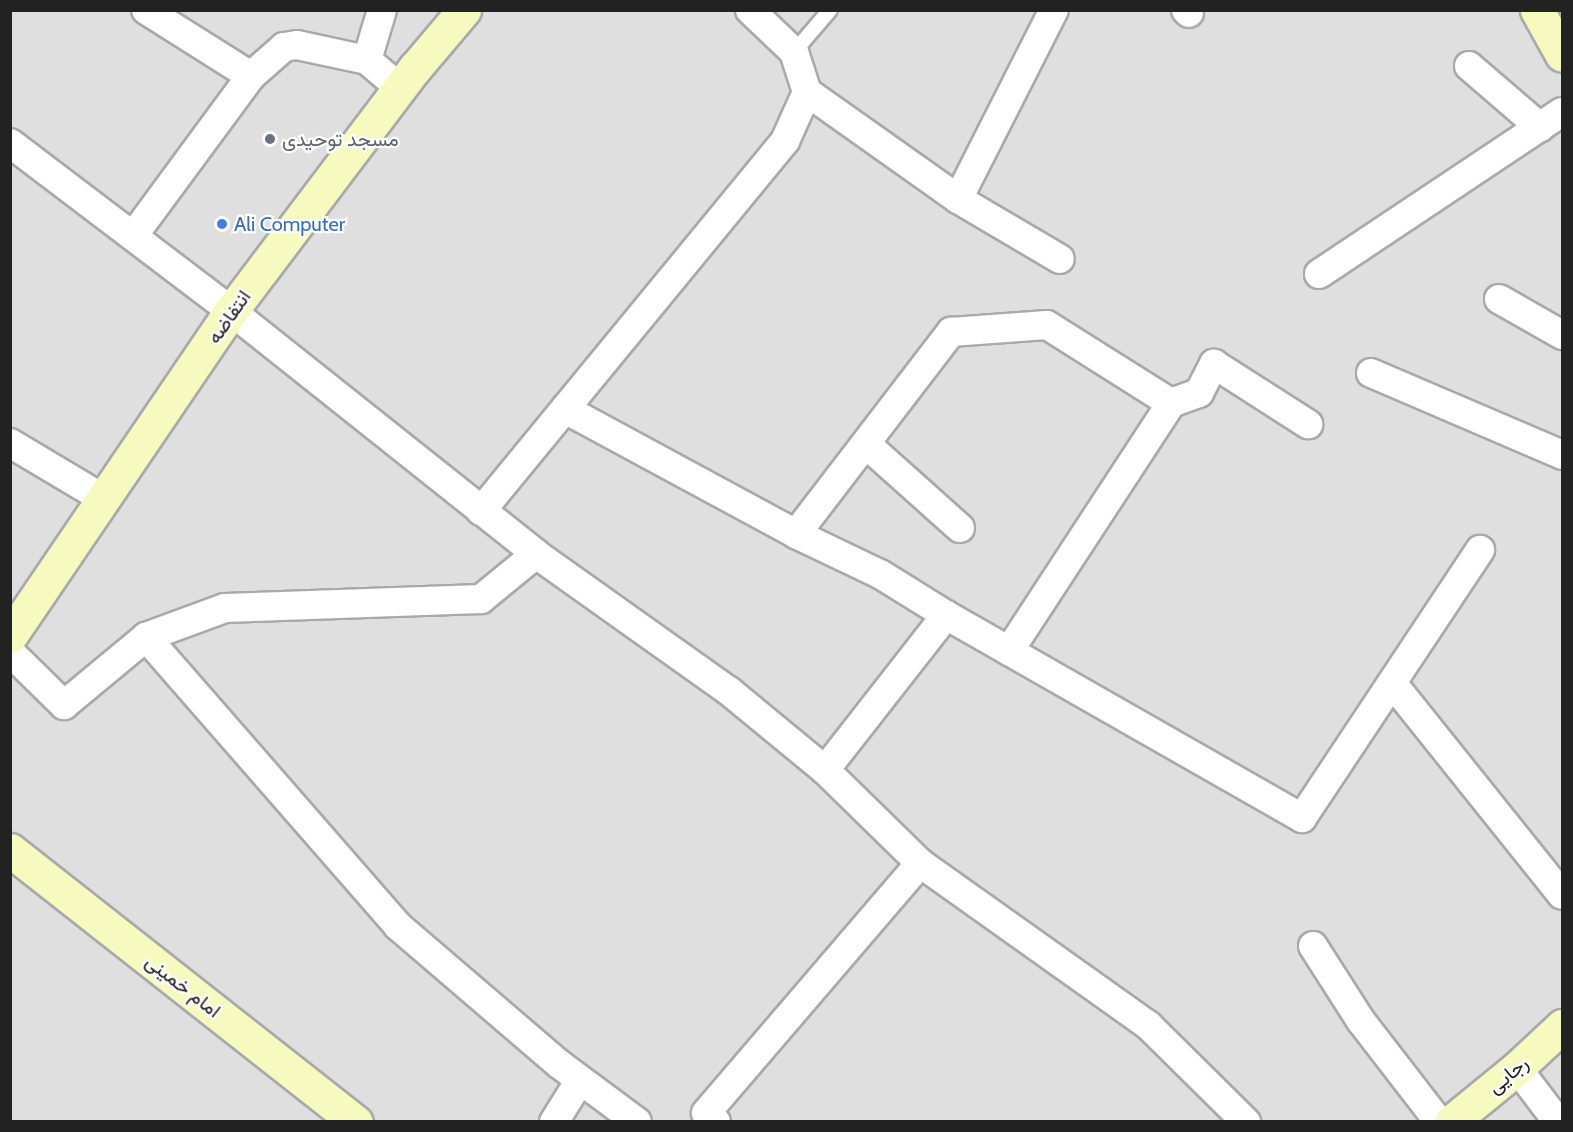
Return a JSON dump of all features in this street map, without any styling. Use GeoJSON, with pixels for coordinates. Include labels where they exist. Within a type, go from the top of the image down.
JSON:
{"type":"FeatureCollection","features":[{"type":"Feature","properties":{"kind":"street"},"geometry":{"type":"LineString","coordinates":[[146,10],[251,76]]}},
{"type":"Feature","properties":{"kind":"street"},"geometry":{"type":"LineString","coordinates":[[367,60],[382,10]]}},
{"type":"Feature","properties":{"kind":"street","name":"انتفاضه"},"geometry":{"type":"LineString","coordinates":[[10,636],[231,311],[400,88],[465,10]]}},
{"type":"Feature","properties":{"kind":"street"},"geometry":{"type":"LineString","coordinates":[[750,10],[794,52],[807,92],[958,199],[1060,259]]}},
{"type":"Feature","properties":{"kind":"street"},"geometry":{"type":"LineString","coordinates":[[958,199],[1054,10]]}},
{"type":"Feature","properties":{"kind":"street"},"geometry":{"type":"LineString","coordinates":[[1537,10],[1563,55]]}},
{"type":"Feature","properties":{"kind":"street"},"geometry":{"type":"LineString","coordinates":[[133,236],[251,76],[274,53],[284,47],[297,45],[367,60],[400,88]]}},
{"type":"Feature","properties":{"kind":"street"},"geometry":{"type":"LineString","coordinates":[[1319,274],[1551,119],[1469,66]]}},
{"type":"Feature","properties":{"kind":"street"},"geometry":{"type":"LineString","coordinates":[[481,511],[785,141],[807,92]]}},
{"type":"Feature","properties":{"kind":"street"},"geometry":{"type":"LineString","coordinates":[[10,144],[231,311],[536,555],[729,692],[825,770],[920,863],[1148,1025],[1246,1122]]}},
{"type":"Feature","properties":{"kind":"street"},"geometry":{"type":"LineString","coordinates":[[1499,299],[1563,335]]}},
{"type":"Feature","properties":{"kind":"street"},"geometry":{"type":"LineString","coordinates":[[796,534],[951,332],[1047,325],[1171,404]]}},
{"type":"Feature","properties":{"kind":"street"},"geometry":{"type":"LineString","coordinates":[[1009,651],[1171,404],[1198,393],[1214,364],[1308,424]]}},
{"type":"Feature","properties":{"kind":"street"},"geometry":{"type":"LineString","coordinates":[[1371,373],[1563,455]]}},
{"type":"Feature","properties":{"kind":"street"},"geometry":{"type":"LineString","coordinates":[[565,409],[796,534],[880,574],[946,615],[1302,818],[1480,550]]}},
{"type":"Feature","properties":{"kind":"street"},"geometry":{"type":"LineString","coordinates":[[10,444],[104,499]]}},
{"type":"Feature","properties":{"kind":"street"},"geometry":{"type":"LineString","coordinates":[[866,444],[960,528]]}},
{"type":"Feature","properties":{"kind":"street"},"geometry":{"type":"LineString","coordinates":[[10,652],[64,705],[147,637],[225,608],[481,599],[536,555]]}},
{"type":"Feature","properties":{"kind":"street"},"geometry":{"type":"LineString","coordinates":[[825,770],[946,615]]}},
{"type":"Feature","properties":{"kind":"street"},"geometry":{"type":"LineString","coordinates":[[147,637],[398,926],[580,1080],[637,1122]]}},
{"type":"Feature","properties":{"kind":"street"},"geometry":{"type":"LineString","coordinates":[[1393,684],[1563,895]]}},
{"type":"Feature","properties":{"kind":"street","name":"امام خمینی"},"geometry":{"type":"LineString","coordinates":[[10,850],[356,1122]]}},
{"type":"Feature","properties":{"kind":"street"},"geometry":{"type":"LineString","coordinates":[[716,1122],[706,1113],[920,863]]}},
{"type":"Feature","properties":{"kind":"street"},"geometry":{"type":"LineString","coordinates":[[1313,946],[1361,1022],[1439,1122]]}},
{"type":"Feature","properties":{"kind":"street","name":"رجایی"},"geometry":{"type":"LineString","coordinates":[[1451,1122],[1517,1068],[1563,1026]]}},
{"type":"Feature","properties":{"kind":"street"},"geometry":{"type":"LineString","coordinates":[[1517,1068],[1558,1122]]}},
{"type":"Feature","properties":{"kind":"street"},"geometry":{"type":"LineString","coordinates":[[554,1122],[580,1080]]}},
{"type":"Feature","properties":{"kind":"lane"},"geometry":{"type":"LineString","coordinates":[[794,52],[830,10]]}},
{"type":"Feature","properties":{"kind":"shaded area"},"geometry":{"type":"Polygon","coordinates":[[[11,11],[1562,11],[1562,1121],[11,1121],[11,11]]]}},
{"type":"Feature","properties":{"kind":"place","name":"مسجد توحیدی"},"geometry":{"type":"Point","coordinates":[270,139]}},
{"type":"Feature","properties":{"kind":"place","name":"Ali Computer"},"geometry":{"type":"Point","coordinates":[222,224]}}]}
